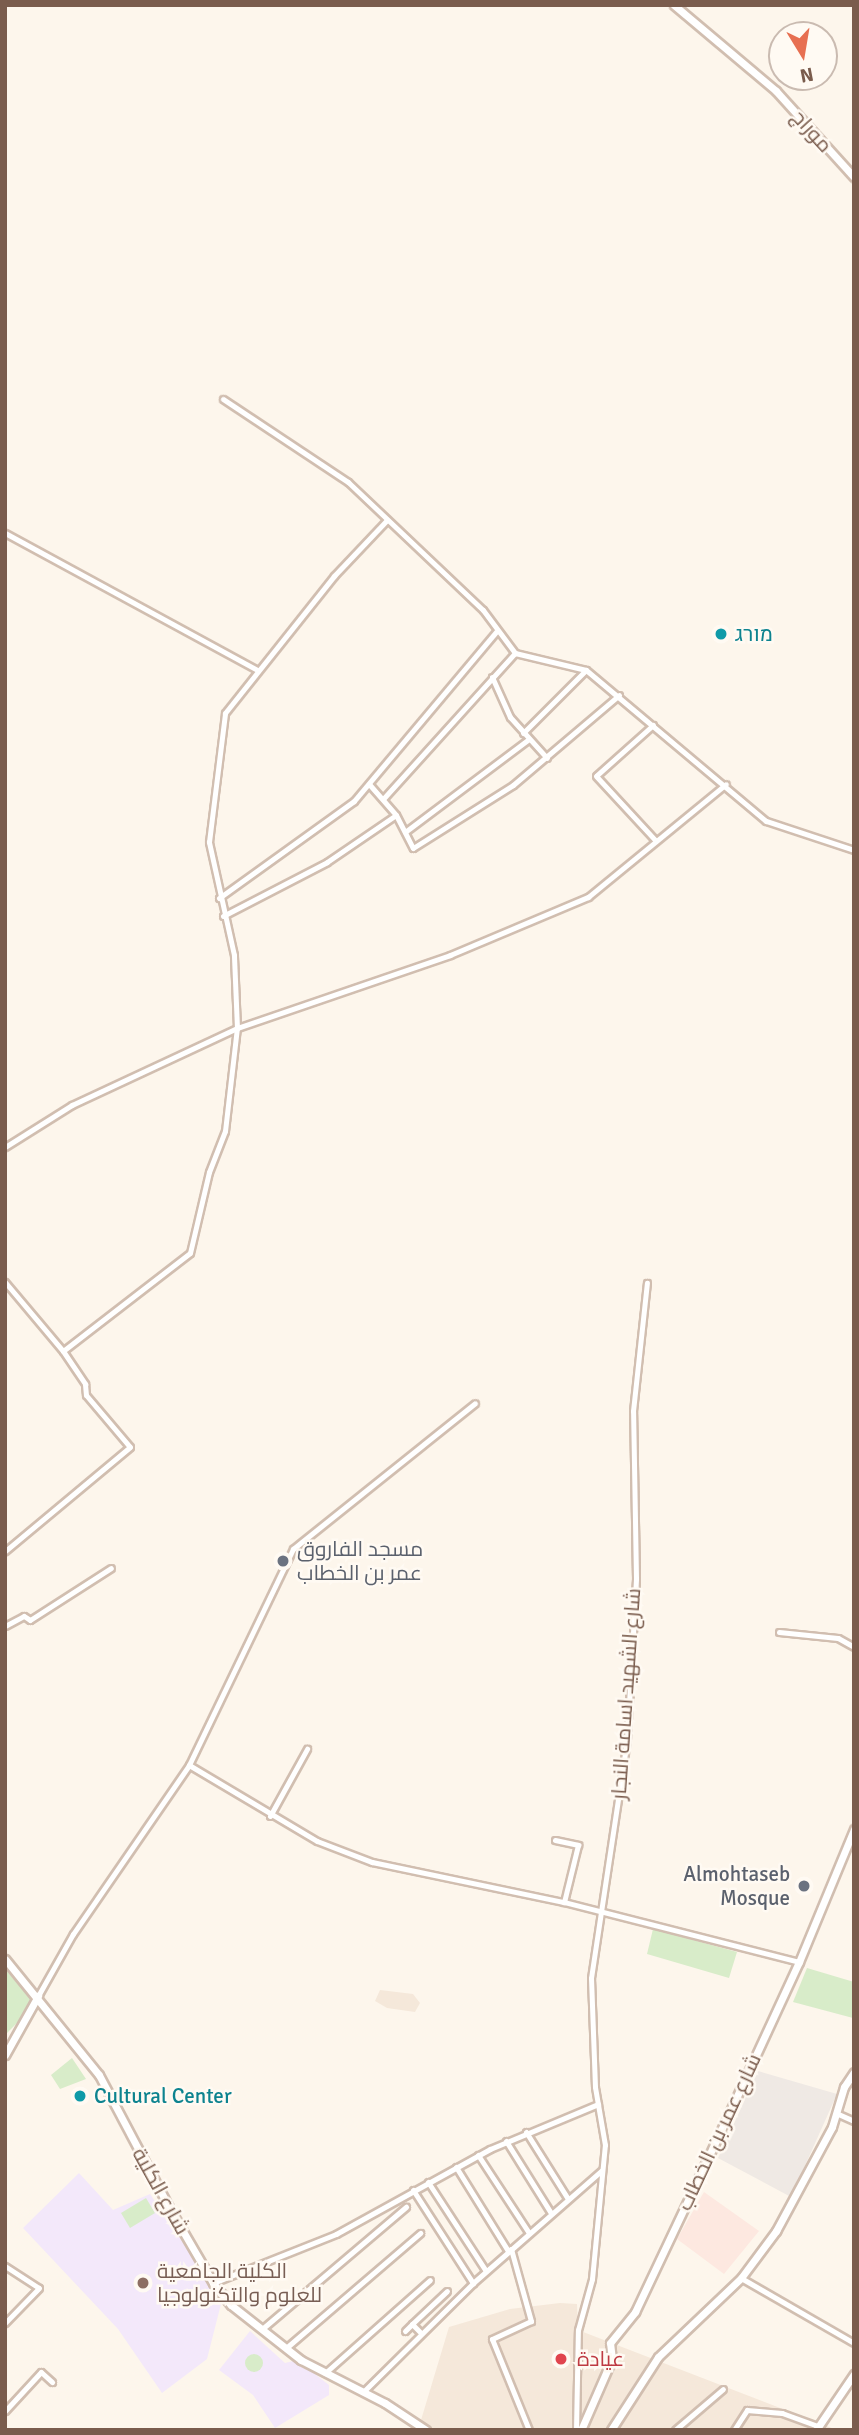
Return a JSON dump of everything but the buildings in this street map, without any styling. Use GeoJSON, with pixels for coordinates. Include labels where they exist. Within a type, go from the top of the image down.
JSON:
{"type":"FeatureCollection","features":[{"type":"Feature","properties":{"kind":"street","name":"موراج"},"geometry":{"type":"LineString","coordinates":[[674,5],[776,90],[854,177]]}},
{"type":"Feature","properties":{"kind":"street"},"geometry":{"type":"LineString","coordinates":[[223,399],[348,482],[484,610],[496,632],[515,653],[586,670],[726,783],[766,821],[854,850]]}},
{"type":"Feature","properties":{"kind":"street"},"geometry":{"type":"LineString","coordinates":[[63,1351],[190,1253],[209,1172],[225,1131],[237,1028],[234,956],[219,898],[209,842],[225,713],[257,670],[387,520]]}},
{"type":"Feature","properties":{"kind":"street"},"geometry":{"type":"LineString","coordinates":[[5,533],[257,670]]}},
{"type":"Feature","properties":{"kind":"street"},"geometry":{"type":"LineString","coordinates":[[219,898],[354,801],[496,632]]}},
{"type":"Feature","properties":{"kind":"street"},"geometry":{"type":"LineString","coordinates":[[383,799],[515,653]]}},
{"type":"Feature","properties":{"kind":"street"},"geometry":{"type":"LineString","coordinates":[[523,733],[586,670]]}},
{"type":"Feature","properties":{"kind":"street"},"geometry":{"type":"LineString","coordinates":[[492,677],[510,717],[547,758]]}},
{"type":"Feature","properties":{"kind":"street"},"geometry":{"type":"LineString","coordinates":[[369,784],[396,815],[413,848],[547,758],[619,695]]}},
{"type":"Feature","properties":{"kind":"street"},"geometry":{"type":"LineString","coordinates":[[653,725],[596,776],[656,841]]}},
{"type":"Feature","properties":{"kind":"street"},"geometry":{"type":"LineString","coordinates":[[405,832],[529,739]]}},
{"type":"Feature","properties":{"kind":"street"},"geometry":{"type":"LineString","coordinates":[[5,1147],[72,1105],[237,1028],[450,955],[588,897],[726,783]]}},
{"type":"Feature","properties":{"kind":"street"},"geometry":{"type":"LineString","coordinates":[[223,916],[327,862],[396,815]]}},
{"type":"Feature","properties":{"kind":"street"},"geometry":{"type":"LineString","coordinates":[[5,1282],[63,1351],[85,1384],[86,1395],[130,1447],[5,1551]]}},
{"type":"Feature","properties":{"kind":"street","name":"شارع الشهيد اسامة النجار"},"geometry":{"type":"LineString","coordinates":[[578,2430],[578,2330],[592,2280],[605,2145],[598,2104],[591,1978],[627,1740],[635,1578],[634,1412],[647,1283]]}},
{"type":"Feature","properties":{"kind":"street"},"geometry":{"type":"LineString","coordinates":[[5,2055],[73,1934],[188,1765],[293,1549],[475,1403]]}},
{"type":"Feature","properties":{"kind":"street"},"geometry":{"type":"LineString","coordinates":[[5,1626],[24,1616],[30,1620],[111,1568]]}},
{"type":"Feature","properties":{"kind":"street"},"geometry":{"type":"LineString","coordinates":[[779,1632],[838,1638],[854,1647]]}},
{"type":"Feature","properties":{"kind":"street"},"geometry":{"type":"LineString","coordinates":[[270,1816],[307,1749]]}},
{"type":"Feature","properties":{"kind":"street"},"geometry":{"type":"LineString","coordinates":[[188,1765],[317,1842],[372,1862],[564,1902],[799,1962]]}},
{"type":"Feature","properties":{"kind":"street","name":"شارع عمر بن الخطاب"},"geometry":{"type":"LineString","coordinates":[[578,2430],[612,2359],[610,2343],[635,2312],[799,1962],[854,1829]]}},
{"type":"Feature","properties":{"kind":"street"},"geometry":{"type":"LineString","coordinates":[[555,1840],[578,1845],[564,1902]]}},
{"type":"Feature","properties":{"kind":"street","name":"شارع الكلية"},"geometry":{"type":"LineString","coordinates":[[5,1959],[38,1996],[99,2075],[213,2283],[231,2305],[286,2348],[426,2430]]}},
{"type":"Feature","properties":{"kind":"street"},"geometry":{"type":"LineString","coordinates":[[611,2430],[658,2357],[741,2278],[787,2213],[854,2072]]}},
{"type":"Feature","properties":{"kind":"street"},"geometry":{"type":"LineString","coordinates":[[213,2283],[336,2234],[506,2141],[598,2104]]}},
{"type":"Feature","properties":{"kind":"street"},"geometry":{"type":"LineString","coordinates":[[836,2113],[854,2121]]}},
{"type":"Feature","properties":{"kind":"street"},"geometry":{"type":"LineString","coordinates":[[526,2132],[568,2199]]}},
{"type":"Feature","properties":{"kind":"street"},"geometry":{"type":"LineString","coordinates":[[506,2141],[551,2213]]}},
{"type":"Feature","properties":{"kind":"street"},"geometry":{"type":"LineString","coordinates":[[478,2155],[529,2233]]}},
{"type":"Feature","properties":{"kind":"street"},"geometry":{"type":"LineString","coordinates":[[456,2167],[510,2250],[531,2321],[492,2339],[529,2430]]}},
{"type":"Feature","properties":{"kind":"street"},"geometry":{"type":"LineString","coordinates":[[363,2392],[473,2283],[601,2170]]}},
{"type":"Feature","properties":{"kind":"street"},"geometry":{"type":"LineString","coordinates":[[428,2182],[486,2271]]}},
{"type":"Feature","properties":{"kind":"street"},"geometry":{"type":"LineString","coordinates":[[413,2190],[473,2283]]}},
{"type":"Feature","properties":{"kind":"street"},"geometry":{"type":"LineString","coordinates":[[262,2329],[406,2207]]}},
{"type":"Feature","properties":{"kind":"street"},"geometry":{"type":"LineString","coordinates":[[286,2348],[420,2233]]}},
{"type":"Feature","properties":{"kind":"street"},"geometry":{"type":"LineString","coordinates":[[5,2323],[39,2288],[7,2268]]}},
{"type":"Feature","properties":{"kind":"street"},"geometry":{"type":"LineString","coordinates":[[741,2278],[854,2343]]}},
{"type":"Feature","properties":{"kind":"street"},"geometry":{"type":"LineString","coordinates":[[325,2373],[430,2280]]}},
{"type":"Feature","properties":{"kind":"street"},"geometry":{"type":"LineString","coordinates":[[405,2331],[447,2291]]}},
{"type":"Feature","properties":{"kind":"street"},"geometry":{"type":"LineString","coordinates":[[412,2325],[421,2333]]}},
{"type":"Feature","properties":{"kind":"street"},"geometry":{"type":"LineString","coordinates":[[5,2411],[41,2372],[52,2382]]}},
{"type":"Feature","properties":{"kind":"street"},"geometry":{"type":"LineString","coordinates":[[734,2430],[747,2410],[782,2413],[817,2428],[854,2374]]}},
{"type":"Feature","properties":{"kind":"street"},"geometry":{"type":"LineString","coordinates":[[675,2430],[723,2389]]}},
{"type":"Feature","properties":{"kind":"shaded area"},"geometry":{"type":"Polygon","coordinates":[[[380,1990],[413,1994],[420,2003],[415,2012],[387,2008],[375,2001],[380,1990]]]}},
{"type":"Feature","properties":{"kind":"shaded area"},"geometry":{"type":"Polygon","coordinates":[[[758,2071],[837,2094],[791,2197],[718,2158],[758,2071]]]}},
{"type":"Feature","properties":{"kind":"shaded area","name":"الكلية الجامعية للعلوم والتكنولوجيا"},"geometry":{"type":"Polygon","coordinates":[[[79,2173],[113,2210],[150,2194],[222,2300],[207,2359],[162,2393],[118,2329],[23,2228],[79,2173]]]}},
{"type":"Feature","properties":{"kind":"shaded area"},"geometry":{"type":"Polygon","coordinates":[[[704,2192],[759,2231],[724,2274],[677,2239],[704,2192]]]}},
{"type":"Feature","properties":{"kind":"shaded area"},"geometry":{"type":"Polygon","coordinates":[[[560,2303],[577,2304],[578,2330],[837,2430],[418,2430],[449,2327],[510,2309],[560,2303]]]}},
{"type":"Feature","properties":{"kind":"shaded area"},"geometry":{"type":"Polygon","coordinates":[[[250,2331],[285,2363],[297,2360],[329,2385],[329,2395],[275,2428],[253,2395],[219,2370],[250,2331]]]}},
{"type":"Feature","properties":{"kind":"green space"},"geometry":{"type":"Polygon","coordinates":[[[653,1929],[737,1952],[729,1978],[647,1954],[653,1929]]]}},
{"type":"Feature","properties":{"kind":"green space"},"geometry":{"type":"Polygon","coordinates":[[[807,1968],[854,1982],[853,2018],[793,2002],[807,1968]]]}},
{"type":"Feature","properties":{"kind":"green space"},"geometry":{"type":"Polygon","coordinates":[[[5,1969],[32,2000],[30,2010],[5,2035],[5,1969]]]}},
{"type":"Feature","properties":{"kind":"green space"},"geometry":{"type":"Polygon","coordinates":[[[72,2058],[86,2079],[60,2089],[51,2075],[72,2058]]]}},
{"type":"Feature","properties":{"kind":"green space"},"geometry":{"type":"Polygon","coordinates":[[[146,2198],[155,2213],[130,2228],[121,2213],[146,2198]]]}},
{"type":"Feature","properties":{"kind":"green space"},"geometry":{"type":"Polygon","coordinates":[[[254,2354],[260,2357],[263,2363],[260,2369],[254,2372],[248,2369],[245,2363],[248,2357],[254,2354]]]}},
{"type":"Feature","properties":{"kind":"place","name":"מורג"},"geometry":{"type":"Point","coordinates":[721,634]}},
{"type":"Feature","properties":{"kind":"place","name":"مسجد الفاروق عمر بن الخطاب"},"geometry":{"type":"Point","coordinates":[283,1561]}},
{"type":"Feature","properties":{"kind":"place","name":"Almohtaseb Mosque"},"geometry":{"type":"Point","coordinates":[804,1886]}},
{"type":"Feature","properties":{"kind":"place","name":"Cultural Center"},"geometry":{"type":"Point","coordinates":[80,2096]}},
{"type":"Feature","properties":{"kind":"place","name":"الكلية الجامعية للعلوم والتكنولوجيا"},"geometry":{"type":"Point","coordinates":[143,2283]}},
{"type":"Feature","properties":{"kind":"place","name":"عيادة"},"geometry":{"type":"Point","coordinates":[561,2359]}}]}
